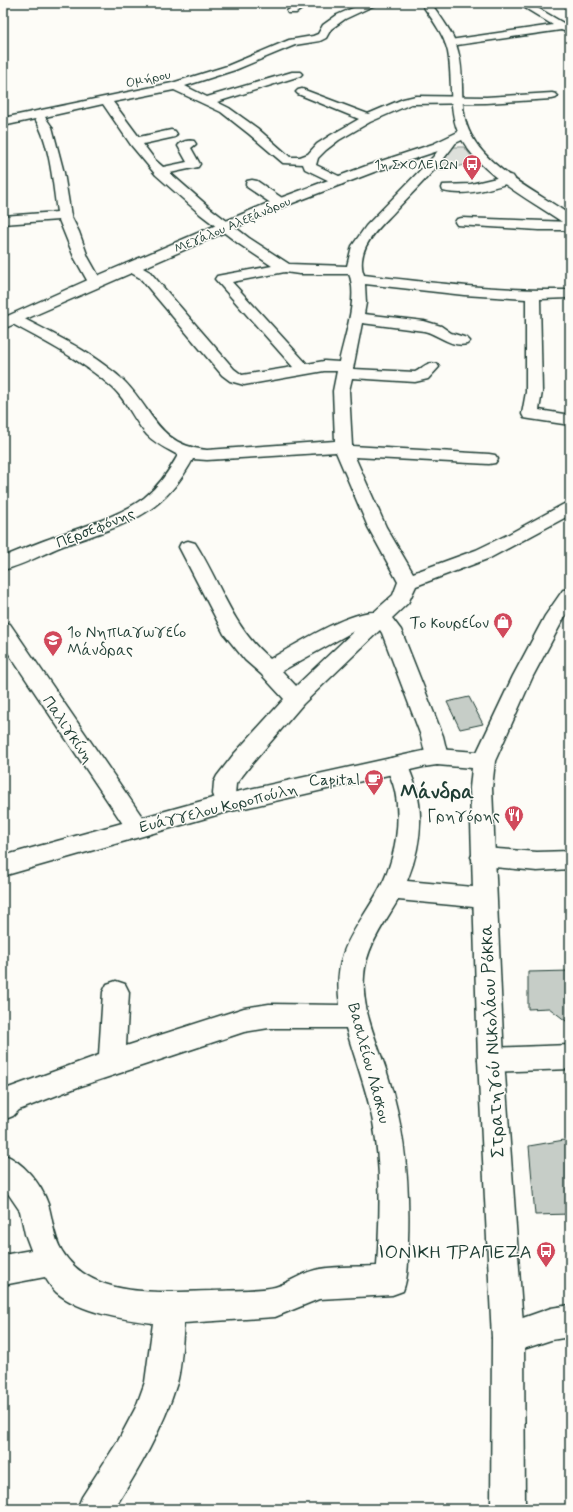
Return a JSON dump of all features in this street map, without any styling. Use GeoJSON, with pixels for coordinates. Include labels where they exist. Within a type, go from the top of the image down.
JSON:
{"type":"FeatureCollection","features":[{"type":"Feature","properties":{"kind":"street"},"geometry":{"type":"LineString","coordinates":[[292,11],[305,3]]}},
{"type":"Feature","properties":{"kind":"street","name":"Ομήρου"},"geometry":{"type":"LineString","coordinates":[[3,122],[175,86],[231,68],[293,42],[316,39],[322,36],[327,27],[341,16],[372,3]]}},
{"type":"Feature","properties":{"kind":"street"},"geometry":{"type":"LineString","coordinates":[[408,582],[377,527],[344,449],[341,391],[344,370],[359,303],[356,274],[359,246],[371,229],[458,137],[453,51],[450,43],[426,3]]}},
{"type":"Feature","properties":{"kind":"street"},"geometry":{"type":"LineString","coordinates":[[522,3],[568,28]]}},
{"type":"Feature","properties":{"kind":"street"},"geometry":{"type":"LineString","coordinates":[[450,43],[568,28]]}},
{"type":"Feature","properties":{"kind":"street"},"geometry":{"type":"LineString","coordinates":[[207,102],[296,74]]}},
{"type":"Feature","properties":{"kind":"street"},"geometry":{"type":"LineString","coordinates":[[175,86],[225,110],[253,131],[287,160],[301,161],[312,156],[339,134],[407,101],[416,99],[493,100],[552,96]]}},
{"type":"Feature","properties":{"kind":"street"},"geometry":{"type":"LineString","coordinates":[[302,92],[368,119]]}},
{"type":"Feature","properties":{"kind":"street"},"geometry":{"type":"LineString","coordinates":[[106,100],[135,142],[160,172],[225,226],[285,268]]}},
{"type":"Feature","properties":{"kind":"street"},"geometry":{"type":"LineString","coordinates":[[38,115],[46,127],[58,173],[64,216],[72,232],[81,257],[95,282]]}},
{"type":"Feature","properties":{"kind":"street"},"geometry":{"type":"LineString","coordinates":[[135,142],[171,134]]}},
{"type":"Feature","properties":{"kind":"street"},"geometry":{"type":"LineString","coordinates":[[458,137],[469,143],[482,157],[509,179],[570,221]]}},
{"type":"Feature","properties":{"kind":"street","name":"Μεγάλου Αλεξάνδρου"},"geometry":{"type":"LineString","coordinates":[[8,321],[280,203],[458,137]]}},
{"type":"Feature","properties":{"kind":"street"},"geometry":{"type":"LineString","coordinates":[[160,172],[194,164],[184,146],[190,144]]}},
{"type":"Feature","properties":{"kind":"street"},"geometry":{"type":"LineString","coordinates":[[312,156],[310,166],[338,181]]}},
{"type":"Feature","properties":{"kind":"street"},"geometry":{"type":"LineString","coordinates":[[448,188],[465,189],[509,179]]}},
{"type":"Feature","properties":{"kind":"street"},"geometry":{"type":"LineString","coordinates":[[252,184],[280,203]]}},
{"type":"Feature","properties":{"kind":"street"},"geometry":{"type":"LineString","coordinates":[[3,220],[64,216]]}},
{"type":"Feature","properties":{"kind":"street"},"geometry":{"type":"LineString","coordinates":[[462,222],[570,226]]}},
{"type":"Feature","properties":{"kind":"street"},"geometry":{"type":"LineString","coordinates":[[131,267],[146,275],[228,372],[236,378],[244,380],[324,366],[344,370],[415,377],[422,376],[431,367]]}},
{"type":"Feature","properties":{"kind":"street"},"geometry":{"type":"LineString","coordinates":[[304,370],[222,279],[285,268],[356,274],[451,290],[533,295],[570,294]]}},
{"type":"Feature","properties":{"kind":"street"},"geometry":{"type":"LineString","coordinates":[[533,295],[534,392],[530,414],[570,420]]}},
{"type":"Feature","properties":{"kind":"street"},"geometry":{"type":"LineString","coordinates":[[356,318],[424,326],[436,329],[446,336],[462,342]]}},
{"type":"Feature","properties":{"kind":"street"},"geometry":{"type":"LineString","coordinates":[[8,321],[72,350],[101,370],[120,386],[153,430],[165,441],[188,453],[207,455],[344,449],[489,459]]}},
{"type":"Feature","properties":{"kind":"street","name":"Περσεφόνης"},"geometry":{"type":"LineString","coordinates":[[3,564],[123,519],[136,512],[151,502],[174,478],[188,453]]}},
{"type":"Feature","properties":{"kind":"street"},"geometry":{"type":"LineString","coordinates":[[227,803],[224,794],[225,782],[242,760],[296,699],[381,619],[401,598],[408,582],[502,545],[570,508]]}},
{"type":"Feature","properties":{"kind":"street"},"geometry":{"type":"LineString","coordinates":[[188,546],[198,569],[231,629],[252,655],[268,668],[296,699]]}},
{"type":"Feature","properties":{"kind":"street","name":"Στρατηγού Νικολάου Ρόκκα"},"geometry":{"type":"LineString","coordinates":[[508,1509],[508,1338],[491,1060],[484,898],[482,788],[484,762],[527,670],[555,616],[570,595]]}},
{"type":"Feature","properties":{"kind":"street"},"geometry":{"type":"LineString","coordinates":[[268,668],[350,625],[367,619],[381,619],[392,630],[432,736],[437,757]]}},
{"type":"Feature","properties":{"kind":"street","name":"Παλιγκίνη"},"geometry":{"type":"LineString","coordinates":[[3,629],[50,701],[137,827]]}},
{"type":"Feature","properties":{"kind":"street","name":"Ευάγγελου Κοροπούλη"},"geometry":{"type":"LineString","coordinates":[[3,866],[137,827],[227,803],[396,765],[437,757],[484,762]]}},
{"type":"Feature","properties":{"kind":"street","name":"Βασιλείου Λάσκου"},"geometry":{"type":"LineString","coordinates":[[171,1308],[275,1302],[319,1284],[392,1280],[395,1196],[388,1129],[374,1075],[355,1017],[351,986],[353,962],[361,940],[391,890],[402,865],[409,812],[406,791],[396,765]]}},
{"type":"Feature","properties":{"kind":"street"},"geometry":{"type":"LineString","coordinates":[[483,857],[523,861],[556,862],[570,860]]}},
{"type":"Feature","properties":{"kind":"street"},"geometry":{"type":"LineString","coordinates":[[391,890],[484,898]]}},
{"type":"Feature","properties":{"kind":"street"},"geometry":{"type":"LineString","coordinates":[[112,1063],[116,992]]}},
{"type":"Feature","properties":{"kind":"street"},"geometry":{"type":"LineString","coordinates":[[3,1107],[10,1101],[112,1063],[244,1020],[270,1016],[355,1017]]}},
{"type":"Feature","properties":{"kind":"street"},"geometry":{"type":"LineString","coordinates":[[491,1060],[570,1056]]}},
{"type":"Feature","properties":{"kind":"street"},"geometry":{"type":"LineString","coordinates":[[3,1168],[16,1179],[34,1204],[40,1234],[51,1261],[67,1281],[91,1295],[122,1304],[171,1308],[161,1382],[149,1414],[130,1454],[94,1509]]}},
{"type":"Feature","properties":{"kind":"street"},"geometry":{"type":"LineString","coordinates":[[3,1270],[51,1261]]}},
{"type":"Feature","properties":{"kind":"street"},"geometry":{"type":"LineString","coordinates":[[508,1338],[551,1324],[570,1321]]}},
{"type":"Feature","properties":{"kind":"shaded area"},"geometry":{"type":"Polygon","coordinates":[[[453,147],[464,147],[477,163],[438,170],[453,147]]]}},
{"type":"Feature","properties":{"kind":"building"},"geometry":{"type":"Polygon","coordinates":[[[469,697],[483,724],[460,729],[447,702],[469,697]]]}},
{"type":"Feature","properties":{"kind":"building"},"geometry":{"type":"Polygon","coordinates":[[[570,971],[570,1024],[549,1008],[528,1009],[528,972],[570,971]]]}},
{"type":"Feature","properties":{"kind":"building"},"geometry":{"type":"Polygon","coordinates":[[[570,1139],[570,1214],[535,1215],[529,1146],[570,1139]]]}},
{"type":"Feature","properties":{"kind":"place","name":"1η ΣΧΟΛΕΙΩΝ"},"geometry":{"type":"Point","coordinates":[472,181]}},
{"type":"Feature","properties":{"kind":"place","name":"Το κουρείον"},"geometry":{"type":"Point","coordinates":[503,639]}},
{"type":"Feature","properties":{"kind":"place","name":"1ο Νηπιαγωγείο Μάνδρας"},"geometry":{"type":"Point","coordinates":[53,657]}},
{"type":"Feature","properties":{"kind":"place","name":"Capital"},"geometry":{"type":"Point","coordinates":[374,796]}},
{"type":"Feature","properties":{"kind":"place","name":"Γρηγόρης"},"geometry":{"type":"Point","coordinates":[514,832]}},
{"type":"Feature","properties":{"kind":"place","name":"ΙΟΝΙΚΗ ΤΡΑΠΕΖΑ"},"geometry":{"type":"Point","coordinates":[546,1268]}},
{"type":"Feature","properties":{"kind":"district","name":"Μάνδρα"},"geometry":{"type":"Point","coordinates":[437,791]}}]}
